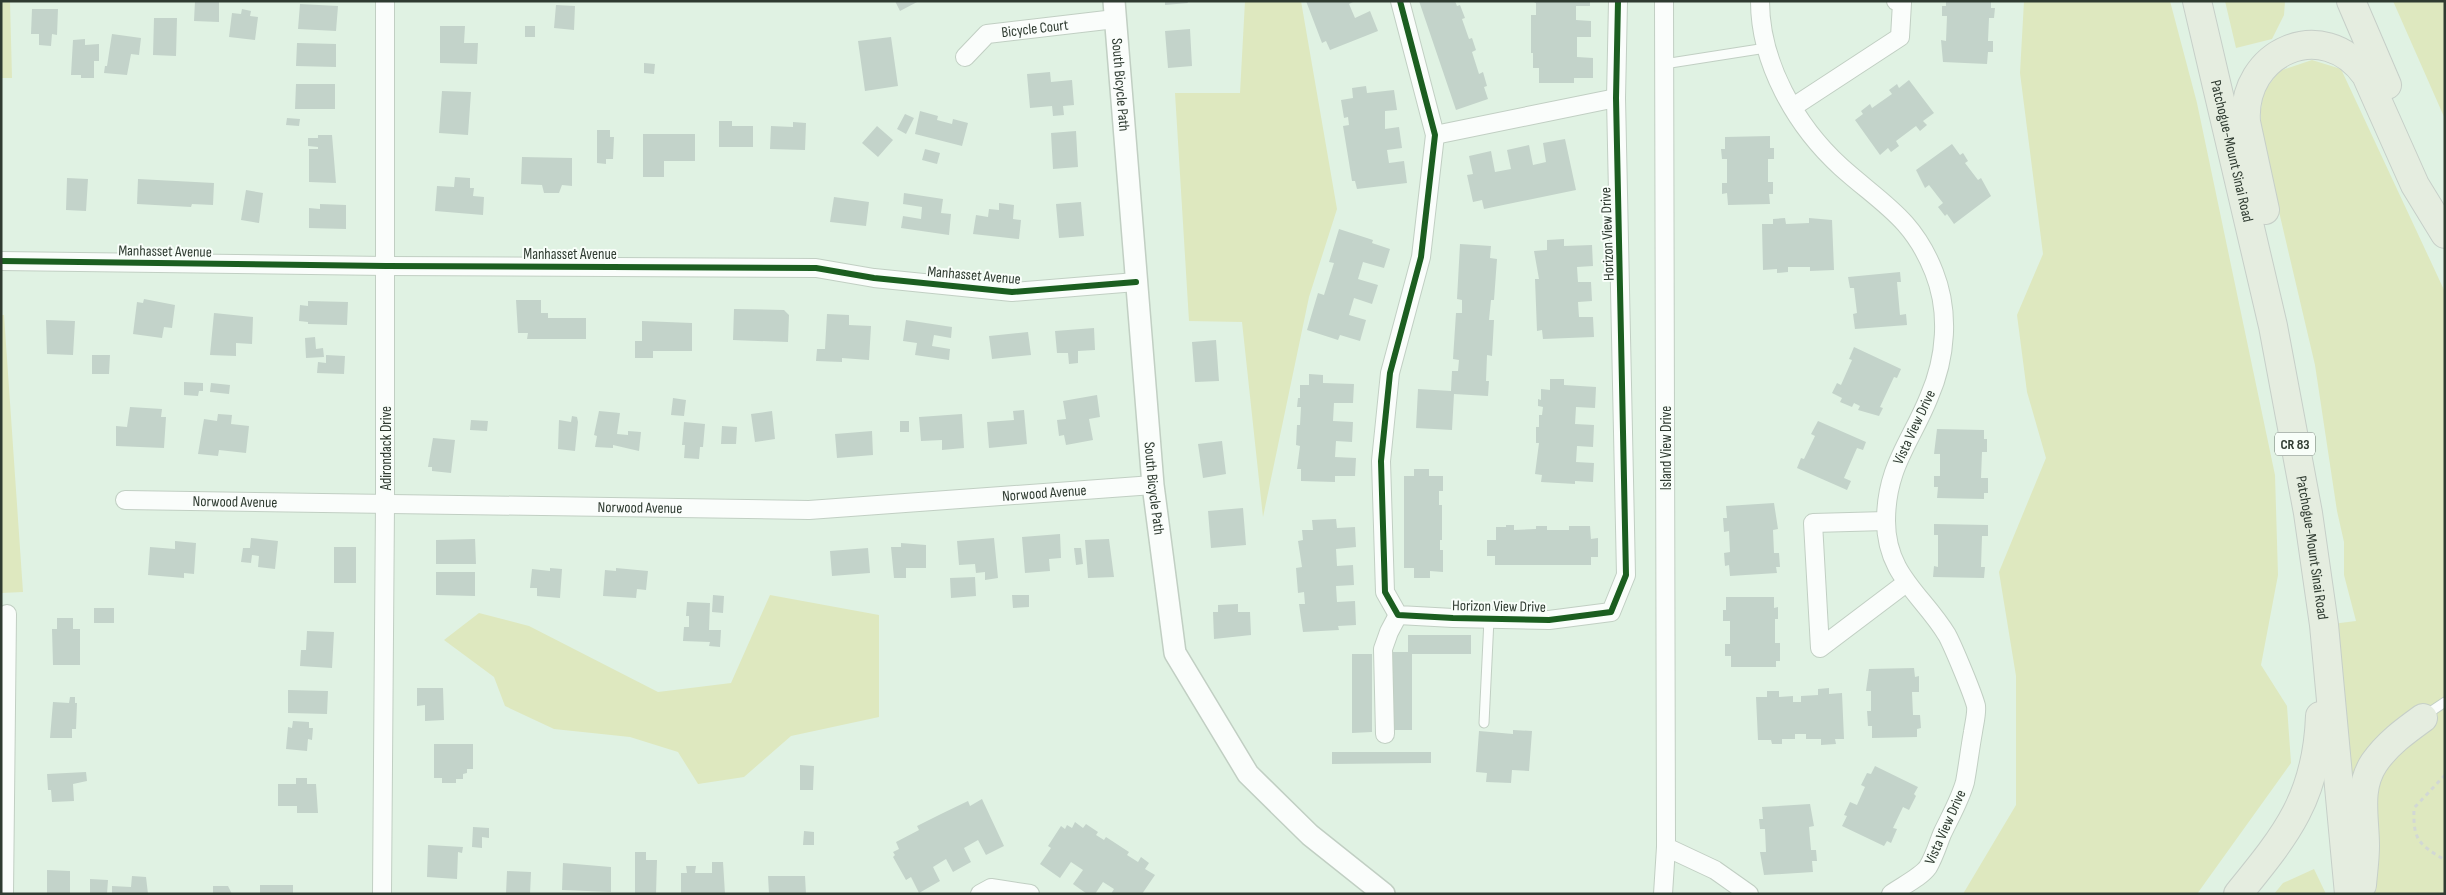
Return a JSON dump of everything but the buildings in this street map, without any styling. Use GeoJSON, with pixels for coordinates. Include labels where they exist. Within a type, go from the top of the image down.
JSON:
{"type":"FeatureCollection","features":[{"type":"Feature","properties":{"kind":"highway","name":"Patchogue-Mount Sinai Road"},"geometry":{"type":"LineString","coordinates":[[2197,1],[2273,326],[2308,513],[2324,625],[2349,894]]}},
{"type":"Feature","properties":{"kind":"highway"},"geometry":{"type":"LineString","coordinates":[[2351,1],[2445,219]]}},
{"type":"Feature","properties":{"kind":"highway"},"geometry":{"type":"LineString","coordinates":[[2273,326],[2270,236],[2246,122],[2245,107],[2254,79],[2271,59],[2281,53],[2308,44],[2322,45],[2335,49],[2358,63],[2374,89],[2415,185],[2445,234]]}},
{"type":"Feature","properties":{"kind":"highway"},"geometry":{"type":"LineString","coordinates":[[2238,894],[2282,838],[2302,803],[2309,785],[2319,748],[2324,625]]}},
{"type":"Feature","properties":{"kind":"highway"},"geometry":{"type":"LineString","coordinates":[[2361,894],[2365,847],[2362,805],[2367,778],[2384,750],[2422,718]]}},
{"type":"Feature","properties":{"kind":"street","name":"Adirondack Drive"},"geometry":{"type":"LineString","coordinates":[[382,894],[386,504],[385,1]]}},
{"type":"Feature","properties":{"kind":"street"},"geometry":{"type":"LineString","coordinates":[[1385,734],[1383,649],[1388,632],[1398,615],[1385,592],[1381,460],[1390,373],[1421,257],[1435,135],[1400,1]]}},
{"type":"Feature","properties":{"kind":"street","name":"Horizon View Drive"},"geometry":{"type":"LineString","coordinates":[[1398,615],[1549,620],[1611,612],[1626,574],[1616,98],[1618,1]]}},
{"type":"Feature","properties":{"kind":"street","name":"Island View Drive"},"geometry":{"type":"LineString","coordinates":[[1663,894],[1666,847],[1664,1]]}},
{"type":"Feature","properties":{"kind":"street","name":"Vista View Drive"},"geometry":{"type":"LineString","coordinates":[[1760,1],[1760,20],[1766,48],[1775,73],[1793,108],[1829,156],[1879,196],[1907,225],[1928,256],[1940,286],[1944,319],[1940,363],[1929,397],[1896,463],[1888,493],[1886,521],[1891,553],[1906,582],[1947,636],[1976,708],[1964,784],[1927,869],[1891,894]]}},
{"type":"Feature","properties":{"kind":"street"},"geometry":{"type":"LineString","coordinates":[[1793,108],[1900,37],[1902,3],[1896,1]]}},
{"type":"Feature","properties":{"kind":"street","name":"Bicycle Court"},"geometry":{"type":"LineString","coordinates":[[965,57],[987,34],[1115,10]]}},
{"type":"Feature","properties":{"kind":"street","name":"South Bicycle Path"},"geometry":{"type":"LineString","coordinates":[[1115,10],[1153,485],[1175,653],[1248,774],[1310,836],[1384,894]]}},
{"type":"Feature","properties":{"kind":"street"},"geometry":{"type":"LineString","coordinates":[[1435,135],[1616,98]]}},
{"type":"Feature","properties":{"kind":"street","name":"Manhasset Avenue"},"geometry":{"type":"LineString","coordinates":[[1,261],[386,266],[816,268],[874,278],[1012,292],[1136,282]]}},
{"type":"Feature","properties":{"kind":"street","name":"Norwood Avenue"},"geometry":{"type":"LineString","coordinates":[[125,500],[809,510],[1153,485]]}},
{"type":"Feature","properties":{"kind":"street"},"geometry":{"type":"LineString","coordinates":[[1886,521],[1813,523],[1820,648],[1906,582]]}},
{"type":"Feature","properties":{"kind":"street"},"geometry":{"type":"LineString","coordinates":[[4,894],[7,614]]}},
{"type":"Feature","properties":{"kind":"street"},"geometry":{"type":"LineString","coordinates":[[1666,847],[1715,870],[1750,894]]}},
{"type":"Feature","properties":{"kind":"street"},"geometry":{"type":"LineString","coordinates":[[980,894],[991,888],[1030,894]]}},
{"type":"Feature","properties":{"kind":"lane"},"geometry":{"type":"LineString","coordinates":[[1664,64],[1766,48]]}},
{"type":"Feature","properties":{"kind":"lane"},"geometry":{"type":"LineString","coordinates":[[1484,723],[1489,619]]}},
{"type":"Feature","properties":{"kind":"lane"},"geometry":{"type":"LineString","coordinates":[[2422,718],[2445,702]]}},
{"type":"Feature","properties":{"kind":"path"},"geometry":{"type":"LineString","coordinates":[[2445,775],[2414,808],[2414,830],[2424,848],[2445,860]]}},
{"type":"Feature","properties":{"kind":"green space"},"geometry":{"type":"Polygon","coordinates":[[[1,1],[10,1],[12,78],[1,78],[1,1]]]}},
{"type":"Feature","properties":{"kind":"green space"},"geometry":{"type":"Polygon","coordinates":[[[1245,1],[1301,1],[1337,209],[1309,297],[1263,517],[1242,322],[1189,321],[1175,93],[1240,93],[1245,1]]]}},
{"type":"Feature","properties":{"kind":"green space"},"geometry":{"type":"Polygon","coordinates":[[[2024,1],[2170,1],[2197,103],[2275,475],[2278,575],[2261,665],[2287,706],[2291,763],[2197,894],[1963,894],[2016,805],[2016,676],[1999,572],[2046,458],[2027,392],[2017,315],[2043,254],[2020,73],[2024,1]]]}},
{"type":"Feature","properties":{"kind":"green space"},"geometry":{"type":"Polygon","coordinates":[[[2225,1],[2285,1],[2284,15],[2272,39],[2236,48],[2225,1]]]}},
{"type":"Feature","properties":{"kind":"green space"},"geometry":{"type":"Polygon","coordinates":[[[2393,1],[2445,1],[2445,119],[2393,1]]]}},
{"type":"Feature","properties":{"kind":"green space"},"geometry":{"type":"Polygon","coordinates":[[[2312,60],[2341,69],[2445,292],[2445,894],[2349,894],[2324,625],[2356,621],[2344,575],[2344,542],[2337,511],[2315,365],[2261,135],[2261,109],[2264,92],[2279,71],[2312,60]]]}},
{"type":"Feature","properties":{"kind":"green space"},"geometry":{"type":"Polygon","coordinates":[[[1,315],[4,315],[23,592],[1,593],[1,315]]]}},
{"type":"Feature","properties":{"kind":"green space"},"geometry":{"type":"Polygon","coordinates":[[[770,595],[879,615],[879,717],[791,736],[744,777],[698,784],[678,752],[630,737],[554,729],[505,706],[494,677],[444,640],[479,613],[529,626],[658,692],[731,683],[770,595]]]}},
{"type":"Feature","properties":{"kind":"green space"},"geometry":{"type":"Polygon","coordinates":[[[2314,869],[2326,894],[2274,894],[2283,883],[2314,869]]]}},
{"type":"Feature","properties":{"kind":"cycle path"},"geometry":{"type":"LineString","coordinates":[[1400,1],[1435,135],[1421,257],[1390,373],[1381,461],[1385,592],[1398,615],[1549,620],[1611,612],[1626,575],[1616,98],[1618,1]]}},
{"type":"Feature","properties":{"kind":"cycle path"},"geometry":{"type":"LineString","coordinates":[[1,261],[386,266],[816,268],[874,278],[1012,292],[1136,282]]}}]}
